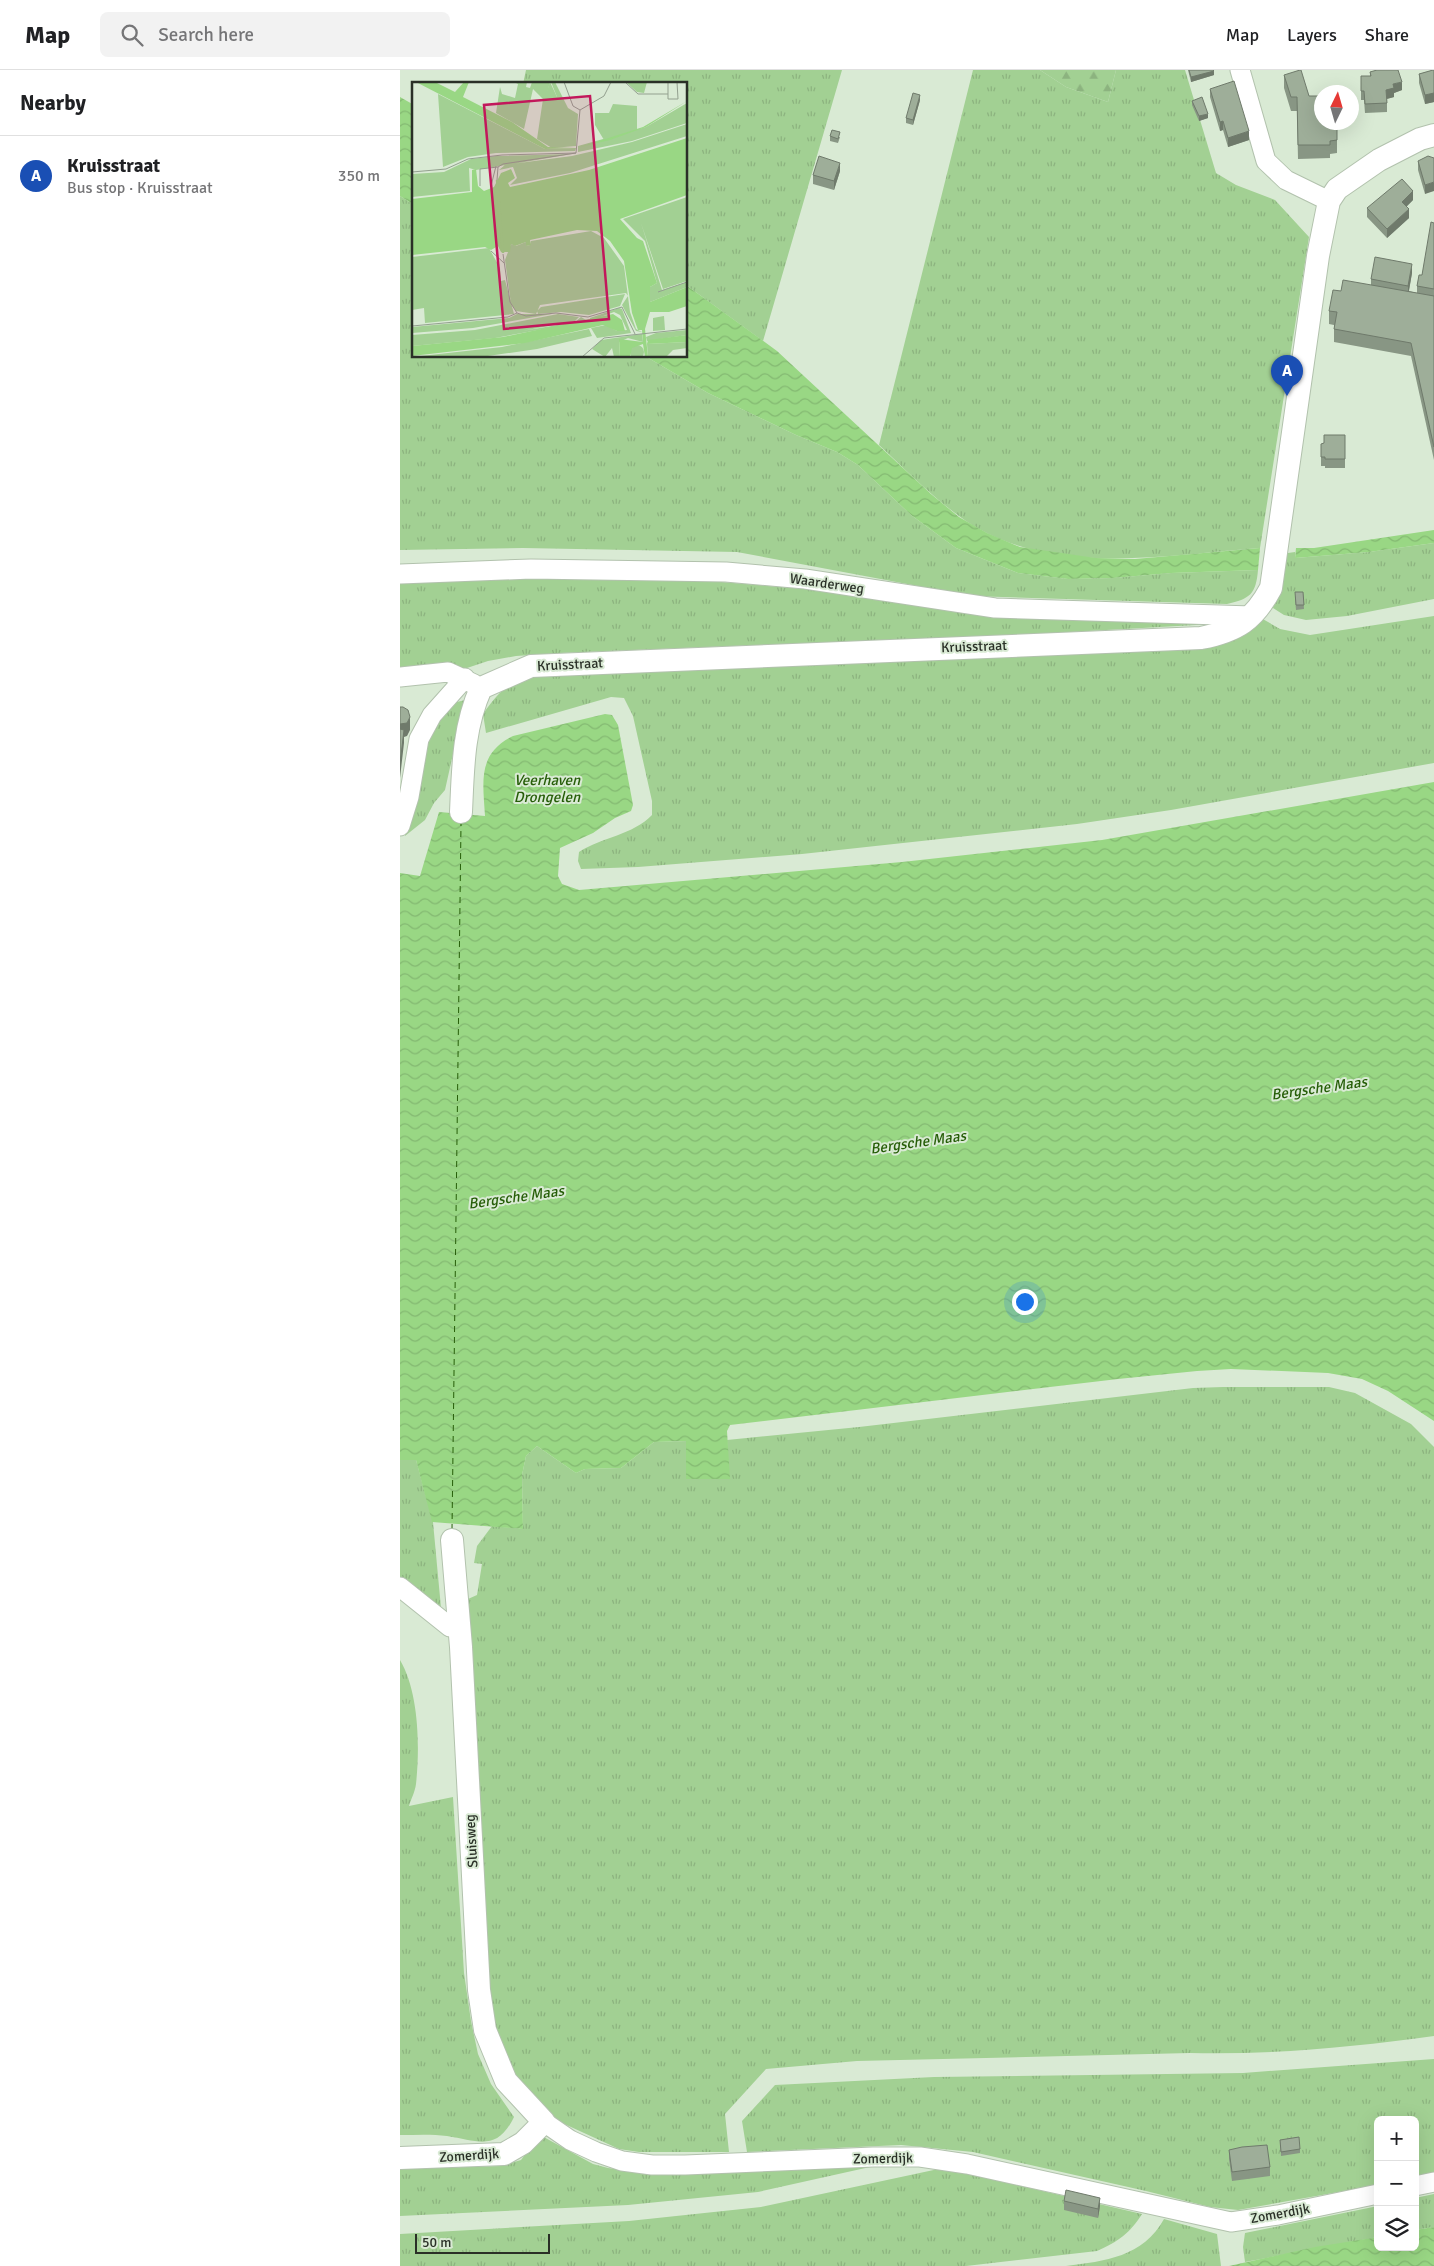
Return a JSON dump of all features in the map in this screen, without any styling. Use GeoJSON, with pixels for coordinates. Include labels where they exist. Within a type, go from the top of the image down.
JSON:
{"type":"FeatureCollection","features":[{"type":"Feature","properties":{"kind":"street"},"geometry":{"type":"LineString","coordinates":[[1240,70],[1266,161],[1286,180],[1329,201],[1337,189],[1379,160],[1420,139],[1434,135]]}},
{"type":"Feature","properties":{"kind":"street","name":"Kruisstraat"},"geometry":{"type":"LineString","coordinates":[[400,826],[409,797],[419,739],[432,715],[473,683],[531,666],[1201,638],[1225,634],[1252,616],[1262,604],[1271,588],[1318,256],[1329,201]]}},
{"type":"Feature","properties":{"kind":"street","name":"Waarderweg"},"geometry":{"type":"LineString","coordinates":[[400,574],[531,569],[726,572],[805,579],[995,608],[1252,616]]}},
{"type":"Feature","properties":{"kind":"street"},"geometry":{"type":"LineString","coordinates":[[400,677],[448,672],[473,683],[471,709],[464,744],[461,812]]}},
{"type":"Feature","properties":{"kind":"street","name":"Sluisweg"},"geometry":{"type":"LineString","coordinates":[[452,1540],[459,1625],[479,1990],[482,2012],[485,2030],[506,2081],[544,2122]]}},
{"type":"Feature","properties":{"kind":"street"},"geometry":{"type":"LineString","coordinates":[[400,1587],[450,1627],[459,1625]]}},
{"type":"Feature","properties":{"kind":"street","name":"Zomerdijk"},"geometry":{"type":"LineString","coordinates":[[400,2158],[504,2154],[523,2143],[544,2122],[570,2140],[622,2161],[652,2165],[684,2165],[873,2157],[920,2157],[967,2164],[1230,2222],[1278,2215],[1374,2195]]}},
{"type":"Feature","properties":{"kind":"street"},"geometry":{"type":"LineString","coordinates":[[1419,2185],[1434,2182]]}},
{"type":"Feature","properties":{"kind":"green space"},"geometry":{"type":"Polygon","coordinates":[[[526,70],[842,70],[763,341],[688,286],[688,82],[523,82],[526,70]]]}},
{"type":"Feature","properties":{"kind":"green space"},"geometry":{"type":"Polygon","coordinates":[[[973,70],[1040,70],[1066,87],[1108,102],[1116,70],[1185,70],[1216,173],[1236,185],[1275,200],[1309,237],[1260,548],[1144,558],[1066,556],[1028,549],[993,536],[959,516],[928,491],[879,445],[973,70]]]}},
{"type":"Feature","properties":{"kind":"green space"},"geometry":{"type":"Polygon","coordinates":[[[1040,70],[1116,70],[1108,102],[1066,87],[1040,70]]]}},
{"type":"Feature","properties":{"kind":"green space"},"geometry":{"type":"Polygon","coordinates":[[[400,196],[412,204],[412,358],[648,358],[708,393],[796,435],[837,452],[858,465],[911,515],[956,548],[1018,573],[1068,579],[1258,570],[1256,585],[1250,594],[1241,600],[1227,604],[971,596],[737,552],[523,548],[400,550],[400,196]]]}},
{"type":"Feature","properties":{"kind":"green space"},"geometry":{"type":"Polygon","coordinates":[[[1434,543],[1434,599],[1347,616],[1306,620],[1284,615],[1273,608],[1281,554],[1295,552],[1295,558],[1369,552],[1434,543]]]}},
{"type":"Feature","properties":{"kind":"green space"},"geometry":{"type":"Polygon","coordinates":[[[473,577],[697,580],[829,591],[976,614],[1211,622],[1196,625],[1035,634],[560,653],[516,656],[488,661],[464,669],[400,671],[400,580],[473,577]]]}},
{"type":"Feature","properties":{"kind":"green space"},"geometry":{"type":"Polygon","coordinates":[[[1434,616],[1434,763],[1171,810],[1077,824],[802,854],[638,867],[581,869],[578,861],[579,852],[627,832],[652,815],[652,801],[633,716],[624,698],[611,697],[486,733],[483,714],[497,696],[510,684],[550,673],[1133,648],[1261,618],[1280,629],[1310,635],[1434,616]]]}},
{"type":"Feature","properties":{"kind":"green space"},"geometry":{"type":"Polygon","coordinates":[[[465,700],[445,790],[434,803],[425,820],[405,836],[407,818],[427,734],[453,703],[465,700]]]}},
{"type":"Feature","properties":{"kind":"green space"},"geometry":{"type":"Polygon","coordinates":[[[1329,1387],[1355,1393],[1411,1424],[1434,1447],[1434,2036],[1343,2047],[1251,2053],[857,2061],[766,2069],[725,2114],[729,2152],[639,2152],[619,2149],[560,2122],[536,2108],[522,2091],[492,2033],[468,1599],[477,1595],[482,1564],[474,1563],[477,1546],[492,1526],[523,1529],[522,1475],[526,1456],[537,1446],[576,1473],[585,1469],[621,1468],[654,1442],[687,1441],[686,1479],[729,1479],[727,1440],[859,1427],[1193,1388],[1329,1387]]]}},
{"type":"Feature","properties":{"kind":"green space"},"geometry":{"type":"Polygon","coordinates":[[[400,1460],[416,1460],[433,1522],[441,1608],[400,1579],[400,1460]]]}},
{"type":"Feature","properties":{"kind":"green space"},"geometry":{"type":"Polygon","coordinates":[[[400,1660],[411,1688],[417,1720],[418,1754],[416,1784],[409,1806],[453,1797],[464,1973],[471,2021],[478,2054],[491,2084],[514,2117],[508,2128],[501,2135],[494,2140],[486,2142],[441,2135],[400,2135],[400,1660]]]}},
{"type":"Feature","properties":{"kind":"green space"},"geometry":{"type":"Polygon","coordinates":[[[1434,2059],[1434,2174],[1419,2177],[1419,2116],[1374,2116],[1374,2186],[1238,2210],[1210,2207],[973,2152],[901,2145],[747,2152],[742,2121],[775,2085],[934,2077],[1243,2073],[1434,2059]]]}},
{"type":"Feature","properties":{"kind":"green space"},"geometry":{"type":"Polygon","coordinates":[[[540,2135],[593,2164],[645,2173],[879,2165],[758,2192],[628,2205],[400,2216],[400,2169],[500,2166],[521,2160],[540,2135]]]}},
{"type":"Feature","properties":{"kind":"green space"},"geometry":{"type":"Polygon","coordinates":[[[943,2168],[1142,2214],[1133,2227],[1123,2236],[1097,2251],[966,2266],[400,2266],[400,2234],[629,2221],[761,2207],[943,2168]]]}},
{"type":"Feature","properties":{"kind":"green space"},"geometry":{"type":"Polygon","coordinates":[[[1434,2194],[1434,2227],[1419,2229],[1419,2197],[1434,2194]]]}},
{"type":"Feature","properties":{"kind":"green space"},"geometry":{"type":"Polygon","coordinates":[[[1374,2207],[1374,2238],[1245,2262],[1243,2247],[1245,2233],[1374,2207]]]}},
{"type":"Feature","properties":{"kind":"green space"},"geometry":{"type":"Polygon","coordinates":[[[1164,2219],[1217,2234],[1221,2266],[1066,2266],[1095,2262],[1122,2255],[1145,2242],[1164,2219]]]}},
{"type":"Feature","properties":{"kind":"water"},"geometry":{"type":"Polygon","coordinates":[[[400,97],[412,104],[412,204],[400,196],[400,97]]]}},
{"type":"Feature","properties":{"kind":"water"},"geometry":{"type":"Polygon","coordinates":[[[688,286],[777,351],[931,494],[959,517],[987,533],[1020,547],[1096,558],[1135,559],[1260,548],[1258,570],[1068,579],[1018,573],[956,548],[911,515],[858,465],[837,452],[796,435],[708,393],[648,358],[688,358],[688,286]]]}},
{"type":"Feature","properties":{"kind":"water"},"geometry":{"type":"Polygon","coordinates":[[[1434,530],[1434,543],[1369,552],[1295,558],[1296,548],[1314,548],[1434,530]]]}},
{"type":"Feature","properties":{"kind":"water"},"geometry":{"type":"Polygon","coordinates":[[[605,714],[612,715],[618,725],[633,805],[631,811],[615,818],[593,833],[560,848],[558,876],[562,884],[579,890],[902,862],[1102,840],[1434,782],[1434,1421],[1388,1391],[1362,1379],[1328,1373],[1231,1369],[1197,1371],[730,1425],[727,1431],[730,1479],[686,1479],[686,1441],[654,1442],[621,1468],[585,1469],[576,1473],[537,1446],[526,1456],[522,1475],[523,1529],[432,1522],[416,1460],[400,1460],[400,873],[420,876],[439,812],[485,816],[483,780],[485,770],[493,751],[501,743],[513,736],[605,714]]]}},
{"type":"Feature","properties":{"kind":"water"},"geometry":{"type":"Polygon","coordinates":[[[1434,2227],[1434,2266],[1229,2266],[1315,2247],[1374,2238],[1374,2251],[1419,2251],[1419,2229],[1434,2227]]]}},
{"type":"Feature","properties":{"kind":"building"},"geometry":{"type":"Polygon","coordinates":[[[1189,70],[1213,70],[1214,71],[1191,77],[1189,70]]]}},
{"type":"Feature","properties":{"kind":"building"},"geometry":{"type":"Polygon","coordinates":[[[1301,70],[1309,96],[1314,96],[1314,130],[1337,130],[1337,140],[1330,141],[1330,145],[1298,145],[1297,97],[1291,97],[1284,75],[1301,70]]]}},
{"type":"Feature","properties":{"kind":"building"},"geometry":{"type":"Polygon","coordinates":[[[1398,70],[1402,82],[1393,84],[1394,88],[1386,90],[1387,103],[1365,104],[1364,91],[1361,91],[1361,76],[1371,76],[1370,72],[1398,70]]]}},
{"type":"Feature","properties":{"kind":"building"},"geometry":{"type":"Polygon","coordinates":[[[1434,70],[1434,93],[1425,95],[1419,74],[1434,70]]]}},
{"type":"Feature","properties":{"kind":"building"},"geometry":{"type":"Polygon","coordinates":[[[1234,81],[1249,131],[1228,138],[1223,121],[1220,122],[1210,89],[1234,81]]]}},
{"type":"Feature","properties":{"kind":"building"},"geometry":{"type":"Polygon","coordinates":[[[913,93],[920,95],[913,120],[906,118],[913,93]]]}},
{"type":"Feature","properties":{"kind":"building"},"geometry":{"type":"Polygon","coordinates":[[[1202,97],[1208,114],[1199,116],[1192,101],[1202,97]]]}},
{"type":"Feature","properties":{"kind":"building"},"geometry":{"type":"Polygon","coordinates":[[[832,130],[840,132],[838,139],[830,136],[832,130]]]}},
{"type":"Feature","properties":{"kind":"building"},"geometry":{"type":"Polygon","coordinates":[[[819,156],[840,163],[834,181],[813,175],[819,156]]]}},
{"type":"Feature","properties":{"kind":"building"},"geometry":{"type":"Polygon","coordinates":[[[1428,156],[1434,158],[1434,182],[1425,185],[1418,161],[1428,156]]]}},
{"type":"Feature","properties":{"kind":"building"},"geometry":{"type":"Polygon","coordinates":[[[1402,179],[1413,191],[1402,202],[1409,209],[1387,229],[1367,208],[1402,179]]]}},
{"type":"Feature","properties":{"kind":"building"},"geometry":{"type":"Polygon","coordinates":[[[1431,222],[1434,223],[1434,289],[1417,286],[1419,275],[1422,275],[1431,222]]]}},
{"type":"Feature","properties":{"kind":"building"},"geometry":{"type":"Polygon","coordinates":[[[1375,257],[1412,264],[1408,286],[1371,279],[1375,257]]]}},
{"type":"Feature","properties":{"kind":"building"},"geometry":{"type":"Polygon","coordinates":[[[1343,280],[1434,296],[1434,447],[1411,343],[1334,329],[1337,312],[1329,311],[1333,290],[1341,291],[1343,280]]]}},
{"type":"Feature","properties":{"kind":"building"},"geometry":{"type":"Polygon","coordinates":[[[1324,435],[1345,435],[1345,459],[1325,459],[1325,457],[1321,457],[1321,444],[1324,443],[1324,435]]]}},
{"type":"Feature","properties":{"kind":"building"},"geometry":{"type":"Polygon","coordinates":[[[1295,592],[1303,592],[1304,605],[1296,605],[1295,592]]]}},
{"type":"Feature","properties":{"kind":"building"},"geometry":{"type":"Polygon","coordinates":[[[400,707],[408,710],[410,717],[407,723],[400,724],[400,707]]]}},
{"type":"Feature","properties":{"kind":"building"},"geometry":{"type":"Polygon","coordinates":[[[400,729],[404,730],[400,764],[400,729]]]}},
{"type":"Feature","properties":{"kind":"building"},"geometry":{"type":"Polygon","coordinates":[[[1299,2137],[1300,2149],[1281,2152],[1280,2140],[1299,2137]]]}},
{"type":"Feature","properties":{"kind":"building"},"geometry":{"type":"Polygon","coordinates":[[[1267,2145],[1270,2167],[1232,2172],[1229,2150],[1267,2145]]]}},
{"type":"Feature","properties":{"kind":"building"},"geometry":{"type":"Polygon","coordinates":[[[1066,2190],[1100,2198],[1098,2209],[1064,2201],[1066,2190]]]}},
{"type":"Feature","properties":{"kind":"ferry route"},"geometry":{"type":"LineString","coordinates":[[452,1530],[461,824]]}},
{"type":"Feature","properties":{"kind":"place","name":"Kruisstraat"},"geometry":{"type":"Point","coordinates":[1287,396]}},
{"type":"Feature","properties":{"kind":"water label","name":"Veerhaven Drongelen"},"geometry":{"type":"Point","coordinates":[547,788]}},
{"type":"Feature","properties":{"kind":"water label","name":"Bergsche Maas"},"geometry":{"type":"Point","coordinates":[1319,1088]}},
{"type":"Feature","properties":{"kind":"water label","name":"Bergsche Maas"},"geometry":{"type":"Point","coordinates":[918,1142]}},
{"type":"Feature","properties":{"kind":"water label","name":"Bergsche Maas"},"geometry":{"type":"Point","coordinates":[516,1197]}}]}
